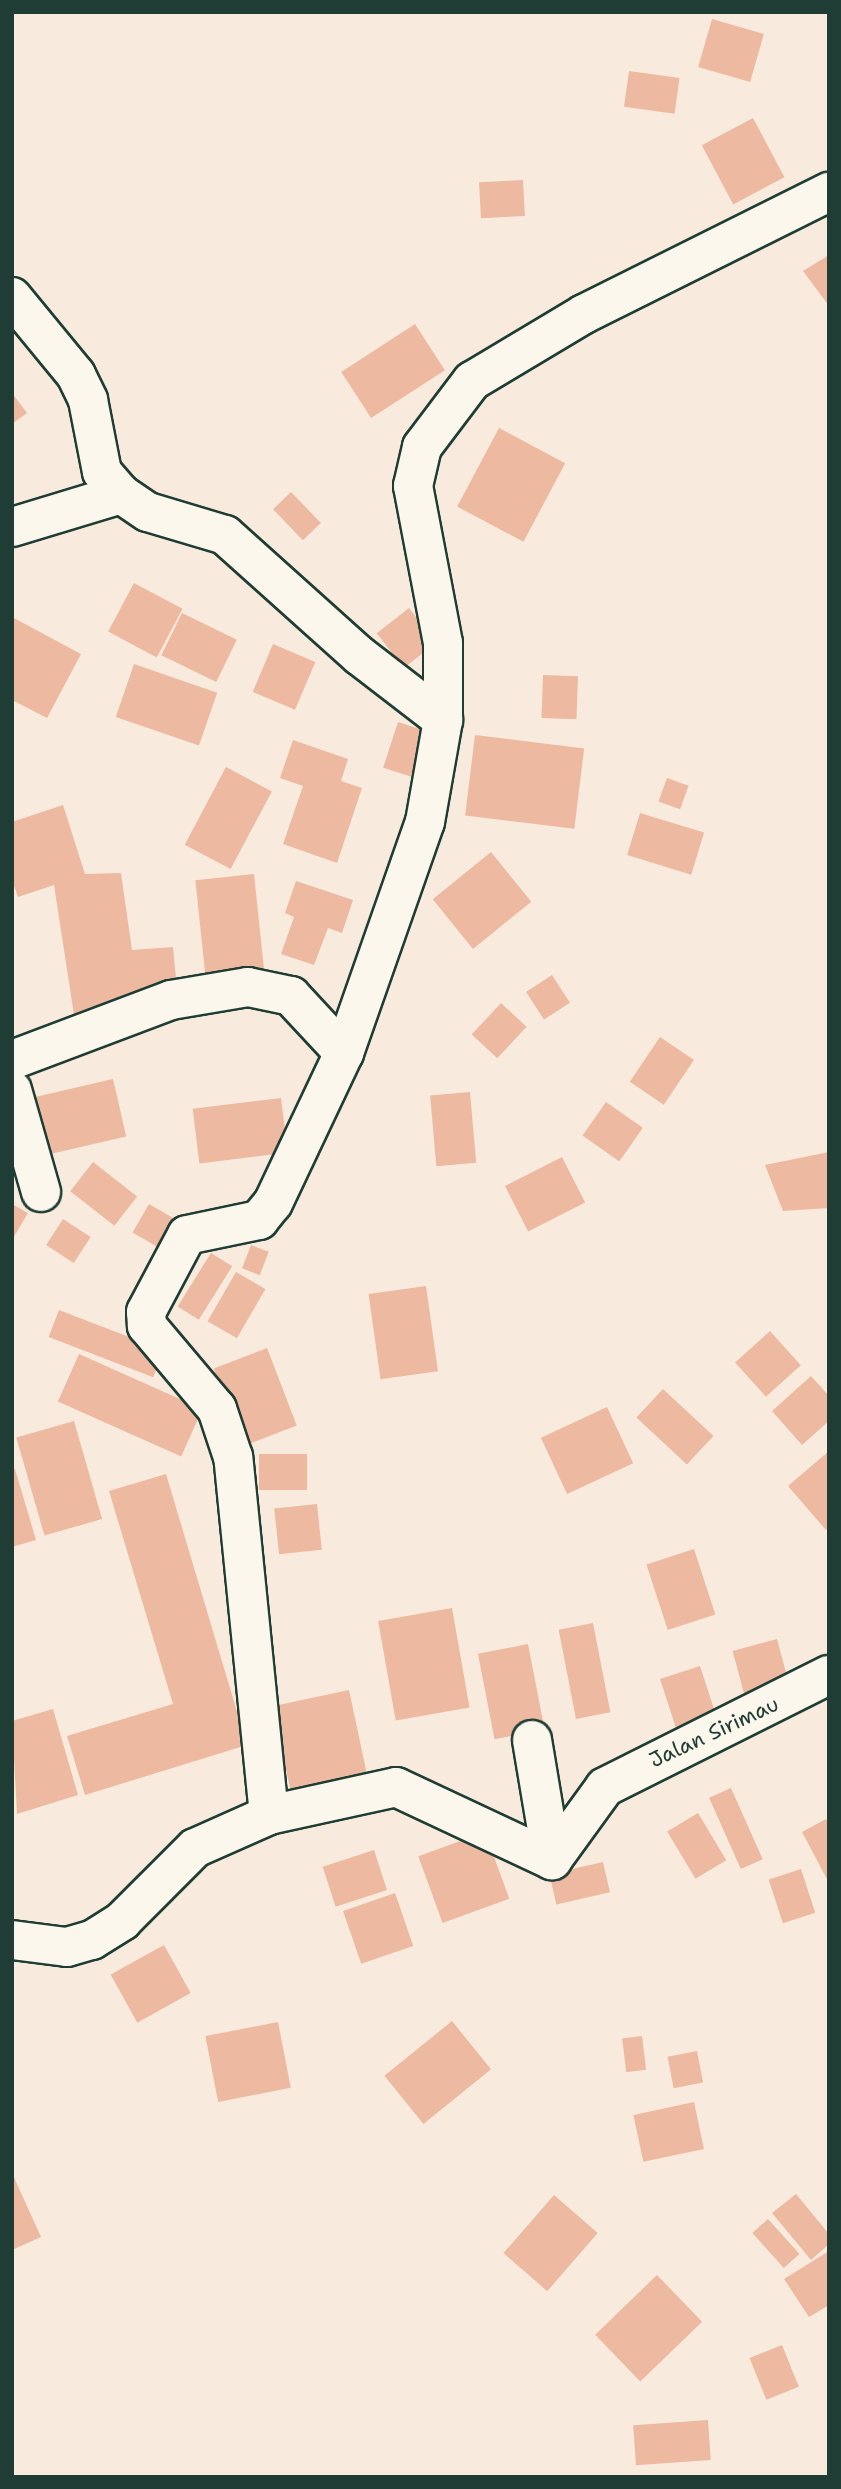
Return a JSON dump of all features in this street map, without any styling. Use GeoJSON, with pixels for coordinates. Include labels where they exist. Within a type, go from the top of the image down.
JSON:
{"type":"FeatureCollection","features":[{"type":"Feature","properties":{"kind":"street"},"geometry":{"type":"LineString","coordinates":[[269,1815],[233,1457],[217,1409],[147,1326],[146,1312],[187,1235],[259,1220],[273,1203],[344,1053],[425,822],[443,720],[443,643],[413,486],[422,447],[448,407],[472,381],[584,314],[829,192]]}},
{"type":"Feature","properties":{"kind":"street"},"geometry":{"type":"LineString","coordinates":[[12,298],[76,375],[88,400],[102,472],[121,494],[148,512],[225,535],[360,656],[443,720]]}},
{"type":"Feature","properties":{"kind":"street"},"geometry":{"type":"LineString","coordinates":[[12,527],[121,494]]}},
{"type":"Feature","properties":{"kind":"street"},"geometry":{"type":"LineString","coordinates":[[12,1059],[171,1000],[248,987],[291,996],[344,1053]]}},
{"type":"Feature","properties":{"kind":"street"},"geometry":{"type":"LineString","coordinates":[[12,1090],[41,1192]]}},
{"type":"Feature","properties":{"kind":"street","name":"Jalan Sirimau"},"geometry":{"type":"LineString","coordinates":[[552,1860],[605,1787],[829,1675]]}},
{"type":"Feature","properties":{"kind":"street"},"geometry":{"type":"LineString","coordinates":[[532,1740],[552,1860]]}},
{"type":"Feature","properties":{"kind":"street"},"geometry":{"type":"LineString","coordinates":[[12,1940],[67,1947],[92,1940],[122,1921],[195,1849],[269,1815],[396,1787],[552,1860]]}},
{"type":"Feature","properties":{"kind":"building"},"geometry":{"type":"Polygon","coordinates":[[[712,19],[764,34],[750,82],[698,67],[712,19]]]}},
{"type":"Feature","properties":{"kind":"building"},"geometry":{"type":"Polygon","coordinates":[[[629,71],[680,78],[674,114],[624,107],[629,71]]]}},
{"type":"Feature","properties":{"kind":"building"},"geometry":{"type":"Polygon","coordinates":[[[753,118],[784,177],[733,204],[702,145],[753,118]]]}},
{"type":"Feature","properties":{"kind":"building"},"geometry":{"type":"Polygon","coordinates":[[[523,180],[525,216],[481,218],[479,182],[523,180]]]}},
{"type":"Feature","properties":{"kind":"building"},"geometry":{"type":"Polygon","coordinates":[[[829,255],[829,306],[803,271],[829,255]]]}},
{"type":"Feature","properties":{"kind":"building"},"geometry":{"type":"Polygon","coordinates":[[[415,324],[445,370],[371,418],[341,372],[415,324]]]}},
{"type":"Feature","properties":{"kind":"building"},"geometry":{"type":"Polygon","coordinates":[[[12,393],[27,413],[12,424],[12,393]]]}},
{"type":"Feature","properties":{"kind":"building"},"geometry":{"type":"Polygon","coordinates":[[[499,428],[565,463],[523,542],[457,507],[499,428]]]}},
{"type":"Feature","properties":{"kind":"building"},"geometry":{"type":"Polygon","coordinates":[[[291,492],[321,523],[303,540],[273,509],[291,492]]]}},
{"type":"Feature","properties":{"kind":"building"},"geometry":{"type":"Polygon","coordinates":[[[134,583],[183,609],[157,657],[108,632],[134,583]]]}},
{"type":"Feature","properties":{"kind":"building"},"geometry":{"type":"Polygon","coordinates":[[[409,608],[436,643],[404,668],[377,633],[409,608]]]}},
{"type":"Feature","properties":{"kind":"building"},"geometry":{"type":"Polygon","coordinates":[[[182,613],[237,640],[216,682],[161,655],[182,613]]]}},
{"type":"Feature","properties":{"kind":"building"},"geometry":{"type":"Polygon","coordinates":[[[12,617],[81,654],[47,718],[12,700],[12,617]]]}},
{"type":"Feature","properties":{"kind":"building"},"geometry":{"type":"Polygon","coordinates":[[[273,644],[315,662],[295,710],[253,692],[273,644]]]}},
{"type":"Feature","properties":{"kind":"building"},"geometry":{"type":"Polygon","coordinates":[[[134,664],[217,693],[199,746],[116,717],[134,664]]]}},
{"type":"Feature","properties":{"kind":"building"},"geometry":{"type":"Polygon","coordinates":[[[543,675],[578,676],[576,719],[541,718],[543,675]]]}},
{"type":"Feature","properties":{"kind":"building"},"geometry":{"type":"Polygon","coordinates":[[[398,722],[426,731],[411,777],[383,768],[398,722]]]}},
{"type":"Feature","properties":{"kind":"building"},"geometry":{"type":"Polygon","coordinates":[[[475,735],[584,748],[574,829],[465,815],[475,735]]]}},
{"type":"Feature","properties":{"kind":"building"},"geometry":{"type":"Polygon","coordinates":[[[293,740],[348,759],[341,781],[362,788],[337,863],[283,844],[303,786],[280,778],[293,740]]]}},
{"type":"Feature","properties":{"kind":"building"},"geometry":{"type":"Polygon","coordinates":[[[226,767],[272,791],[231,869],[185,845],[226,767]]]}},
{"type":"Feature","properties":{"kind":"building"},"geometry":{"type":"Polygon","coordinates":[[[667,778],[689,786],[680,809],[658,801],[667,778]]]}},
{"type":"Feature","properties":{"kind":"building"},"geometry":{"type":"Polygon","coordinates":[[[63,805],[85,874],[121,873],[132,950],[173,947],[177,989],[74,1015],[54,885],[18,897],[12,880],[12,822],[63,805]]]}},
{"type":"Feature","properties":{"kind":"building"},"geometry":{"type":"Polygon","coordinates":[[[640,813],[704,833],[691,875],[627,855],[640,813]]]}},
{"type":"Feature","properties":{"kind":"building"},"geometry":{"type":"Polygon","coordinates":[[[491,852],[531,902],[473,949],[433,899],[491,852]]]}},
{"type":"Feature","properties":{"kind":"building"},"geometry":{"type":"Polygon","coordinates":[[[254,874],[264,973],[206,980],[195,880],[254,874]]]}},
{"type":"Feature","properties":{"kind":"building"},"geometry":{"type":"Polygon","coordinates":[[[296,881],[353,900],[342,933],[328,928],[314,965],[281,954],[294,917],[285,913],[296,881]]]}},
{"type":"Feature","properties":{"kind":"building"},"geometry":{"type":"Polygon","coordinates":[[[552,975],[570,1003],[544,1020],[526,992],[552,975]]]}},
{"type":"Feature","properties":{"kind":"building"},"geometry":{"type":"Polygon","coordinates":[[[501,1003],[527,1027],[497,1058],[472,1034],[501,1003]]]}},
{"type":"Feature","properties":{"kind":"building"},"geometry":{"type":"Polygon","coordinates":[[[660,1037],[694,1060],[664,1105],[630,1082],[660,1037]]]}},
{"type":"Feature","properties":{"kind":"building"},"geometry":{"type":"Polygon","coordinates":[[[113,1079],[126,1136],[48,1154],[35,1097],[113,1079]]]}},
{"type":"Feature","properties":{"kind":"building"},"geometry":{"type":"Polygon","coordinates":[[[470,1092],[476,1163],[436,1166],[430,1095],[470,1092]]]}},
{"type":"Feature","properties":{"kind":"building"},"geometry":{"type":"Polygon","coordinates":[[[281,1098],[288,1153],[199,1163],[193,1109],[281,1098]]]}},
{"type":"Feature","properties":{"kind":"building"},"geometry":{"type":"Polygon","coordinates":[[[606,1102],[643,1128],[619,1161],[582,1136],[606,1102]]]}},
{"type":"Feature","properties":{"kind":"building"},"geometry":{"type":"Polygon","coordinates":[[[829,1152],[829,1208],[783,1211],[765,1165],[829,1152]]]}},
{"type":"Feature","properties":{"kind":"building"},"geometry":{"type":"Polygon","coordinates":[[[562,1157],[585,1202],[528,1231],[505,1186],[562,1157]]]}},
{"type":"Feature","properties":{"kind":"building"},"geometry":{"type":"Polygon","coordinates":[[[93,1162],[137,1196],[114,1226],[70,1191],[93,1162]]]}},
{"type":"Feature","properties":{"kind":"building"},"geometry":{"type":"Polygon","coordinates":[[[12,1204],[28,1213],[12,1240],[12,1204]]]}},
{"type":"Feature","properties":{"kind":"building"},"geometry":{"type":"Polygon","coordinates":[[[149,1204],[178,1221],[162,1250],[132,1233],[149,1204]]]}},
{"type":"Feature","properties":{"kind":"building"},"geometry":{"type":"Polygon","coordinates":[[[63,1219],[91,1237],[74,1263],[46,1245],[63,1219]]]}},
{"type":"Feature","properties":{"kind":"building"},"geometry":{"type":"Polygon","coordinates":[[[251,1245],[269,1252],[260,1275],[242,1268],[251,1245]]]}},
{"type":"Feature","properties":{"kind":"building"},"geometry":{"type":"Polygon","coordinates":[[[211,1253],[232,1266],[199,1320],[178,1306],[211,1253]]]}},
{"type":"Feature","properties":{"kind":"building"},"geometry":{"type":"Polygon","coordinates":[[[236,1272],[265,1289],[237,1338],[208,1321],[236,1272]]]}},
{"type":"Feature","properties":{"kind":"building"},"geometry":{"type":"Polygon","coordinates":[[[426,1286],[438,1371],[381,1379],[369,1294],[426,1286]]]}},
{"type":"Feature","properties":{"kind":"building"},"geometry":{"type":"Polygon","coordinates":[[[59,1310],[164,1350],[153,1377],[49,1337],[59,1310]]]}},
{"type":"Feature","properties":{"kind":"building"},"geometry":{"type":"Polygon","coordinates":[[[770,1331],[801,1365],[766,1397],[735,1362],[770,1331]]]}},
{"type":"Feature","properties":{"kind":"building"},"geometry":{"type":"Polygon","coordinates":[[[267,1348],[297,1425],[244,1446],[214,1368],[267,1348]]]}},
{"type":"Feature","properties":{"kind":"building"},"geometry":{"type":"Polygon","coordinates":[[[79,1354],[202,1409],[181,1456],[58,1402],[79,1354]]]}},
{"type":"Feature","properties":{"kind":"building"},"geometry":{"type":"Polygon","coordinates":[[[811,1376],[829,1396],[829,1421],[802,1445],[772,1411],[811,1376]]]}},
{"type":"Feature","properties":{"kind":"building"},"geometry":{"type":"Polygon","coordinates":[[[663,1389],[713,1436],[687,1465],[636,1418],[663,1389]]]}},
{"type":"Feature","properties":{"kind":"building"},"geometry":{"type":"Polygon","coordinates":[[[607,1407],[633,1463],[567,1494],[541,1438],[607,1407]]]}},
{"type":"Feature","properties":{"kind":"building"},"geometry":{"type":"Polygon","coordinates":[[[74,1421],[102,1519],[44,1536],[16,1438],[74,1421]]]}},
{"type":"Feature","properties":{"kind":"building"},"geometry":{"type":"Polygon","coordinates":[[[829,1451],[829,1528],[826,1530],[788,1486],[829,1451]]]}},
{"type":"Feature","properties":{"kind":"building"},"geometry":{"type":"Polygon","coordinates":[[[259,1454],[307,1454],[307,1490],[259,1490],[259,1454]]]}},
{"type":"Feature","properties":{"kind":"building"},"geometry":{"type":"Polygon","coordinates":[[[15,1469],[36,1540],[12,1547],[12,1470],[15,1469]]]}},
{"type":"Feature","properties":{"kind":"building"},"geometry":{"type":"Polygon","coordinates":[[[166,1474],[247,1745],[85,1795],[67,1736],[173,1704],[109,1491],[166,1474]]]}},
{"type":"Feature","properties":{"kind":"building"},"geometry":{"type":"Polygon","coordinates":[[[317,1504],[322,1550],[279,1554],[274,1508],[317,1504]]]}},
{"type":"Feature","properties":{"kind":"building"},"geometry":{"type":"Polygon","coordinates":[[[694,1549],[715,1615],[668,1630],[646,1564],[694,1549]]]}},
{"type":"Feature","properties":{"kind":"building"},"geometry":{"type":"Polygon","coordinates":[[[452,1608],[470,1707],[396,1720],[378,1621],[452,1608]]]}},
{"type":"Feature","properties":{"kind":"building"},"geometry":{"type":"Polygon","coordinates":[[[593,1623],[610,1712],[576,1719],[559,1630],[593,1623]]]}},
{"type":"Feature","properties":{"kind":"building"},"geometry":{"type":"Polygon","coordinates":[[[777,1639],[789,1683],[744,1695],[733,1651],[777,1639]]]}},
{"type":"Feature","properties":{"kind":"building"},"geometry":{"type":"Polygon","coordinates":[[[528,1644],[545,1729],[495,1739],[478,1654],[528,1644]]]}},
{"type":"Feature","properties":{"kind":"building"},"geometry":{"type":"Polygon","coordinates":[[[700,1666],[717,1719],[677,1732],[660,1679],[700,1666]]]}},
{"type":"Feature","properties":{"kind":"building"},"geometry":{"type":"Polygon","coordinates":[[[349,1690],[369,1782],[292,1798],[273,1706],[349,1690]]]}},
{"type":"Feature","properties":{"kind":"building"},"geometry":{"type":"Polygon","coordinates":[[[53,1709],[78,1795],[17,1814],[12,1721],[53,1709]]]}},
{"type":"Feature","properties":{"kind":"building"},"geometry":{"type":"Polygon","coordinates":[[[731,1788],[763,1859],[741,1869],[709,1798],[731,1788]]]}},
{"type":"Feature","properties":{"kind":"building"},"geometry":{"type":"Polygon","coordinates":[[[698,1813],[726,1860],[695,1879],[667,1832],[698,1813]]]}},
{"type":"Feature","properties":{"kind":"building"},"geometry":{"type":"Polygon","coordinates":[[[826,1819],[829,1824],[829,1883],[802,1832],[826,1819]]]}},
{"type":"Feature","properties":{"kind":"building"},"geometry":{"type":"Polygon","coordinates":[[[485,1832],[509,1899],[443,1923],[418,1856],[485,1832]]]}},
{"type":"Feature","properties":{"kind":"building"},"geometry":{"type":"Polygon","coordinates":[[[374,1850],[387,1890],[336,1907],[323,1867],[374,1850]]]}},
{"type":"Feature","properties":{"kind":"building"},"geometry":{"type":"Polygon","coordinates":[[[603,1862],[610,1892],[556,1905],[549,1874],[603,1862]]]}},
{"type":"Feature","properties":{"kind":"building"},"geometry":{"type":"Polygon","coordinates":[[[801,1869],[815,1913],[783,1923],[769,1880],[801,1869]]]}},
{"type":"Feature","properties":{"kind":"building"},"geometry":{"type":"Polygon","coordinates":[[[395,1893],[413,1946],[361,1964],[343,1911],[395,1893]]]}},
{"type":"Feature","properties":{"kind":"building"},"geometry":{"type":"Polygon","coordinates":[[[164,1945],[191,1993],[137,2023],[111,1975],[164,1945]]]}},
{"type":"Feature","properties":{"kind":"building"},"geometry":{"type":"Polygon","coordinates":[[[452,2021],[491,2069],[423,2124],[384,2076],[452,2021]]]}},
{"type":"Feature","properties":{"kind":"building"},"geometry":{"type":"Polygon","coordinates":[[[278,2022],[291,2088],[218,2102],[205,2036],[278,2022]]]}},
{"type":"Feature","properties":{"kind":"building"},"geometry":{"type":"Polygon","coordinates":[[[642,2036],[646,2070],[626,2072],[622,2038],[642,2036]]]}},
{"type":"Feature","properties":{"kind":"building"},"geometry":{"type":"Polygon","coordinates":[[[697,2051],[703,2082],[674,2088],[668,2057],[697,2051]]]}},
{"type":"Feature","properties":{"kind":"building"},"geometry":{"type":"Polygon","coordinates":[[[694,2102],[704,2149],[643,2162],[633,2115],[694,2102]]]}},
{"type":"Feature","properties":{"kind":"building"},"geometry":{"type":"Polygon","coordinates":[[[12,2173],[41,2237],[12,2250],[12,2173]]]}},
{"type":"Feature","properties":{"kind":"building"},"geometry":{"type":"Polygon","coordinates":[[[796,2194],[829,2234],[829,2244],[811,2260],[772,2213],[796,2194]]]}},
{"type":"Feature","properties":{"kind":"building"},"geometry":{"type":"Polygon","coordinates":[[[554,2195],[598,2233],[547,2291],[503,2253],[554,2195]]]}},
{"type":"Feature","properties":{"kind":"building"},"geometry":{"type":"Polygon","coordinates":[[[768,2219],[799,2254],[784,2268],[752,2233],[768,2219]]]}},
{"type":"Feature","properties":{"kind":"building"},"geometry":{"type":"Polygon","coordinates":[[[829,2251],[829,2305],[809,2317],[784,2279],[829,2251]]]}},
{"type":"Feature","properties":{"kind":"building"},"geometry":{"type":"Polygon","coordinates":[[[657,2275],[702,2322],[640,2381],[595,2335],[657,2275]]]}},
{"type":"Feature","properties":{"kind":"building"},"geometry":{"type":"Polygon","coordinates":[[[782,2345],[799,2387],[766,2400],[750,2358],[782,2345]]]}},
{"type":"Feature","properties":{"kind":"building"},"geometry":{"type":"Polygon","coordinates":[[[708,2420],[711,2460],[636,2465],[633,2425],[708,2420]]]}}]}
